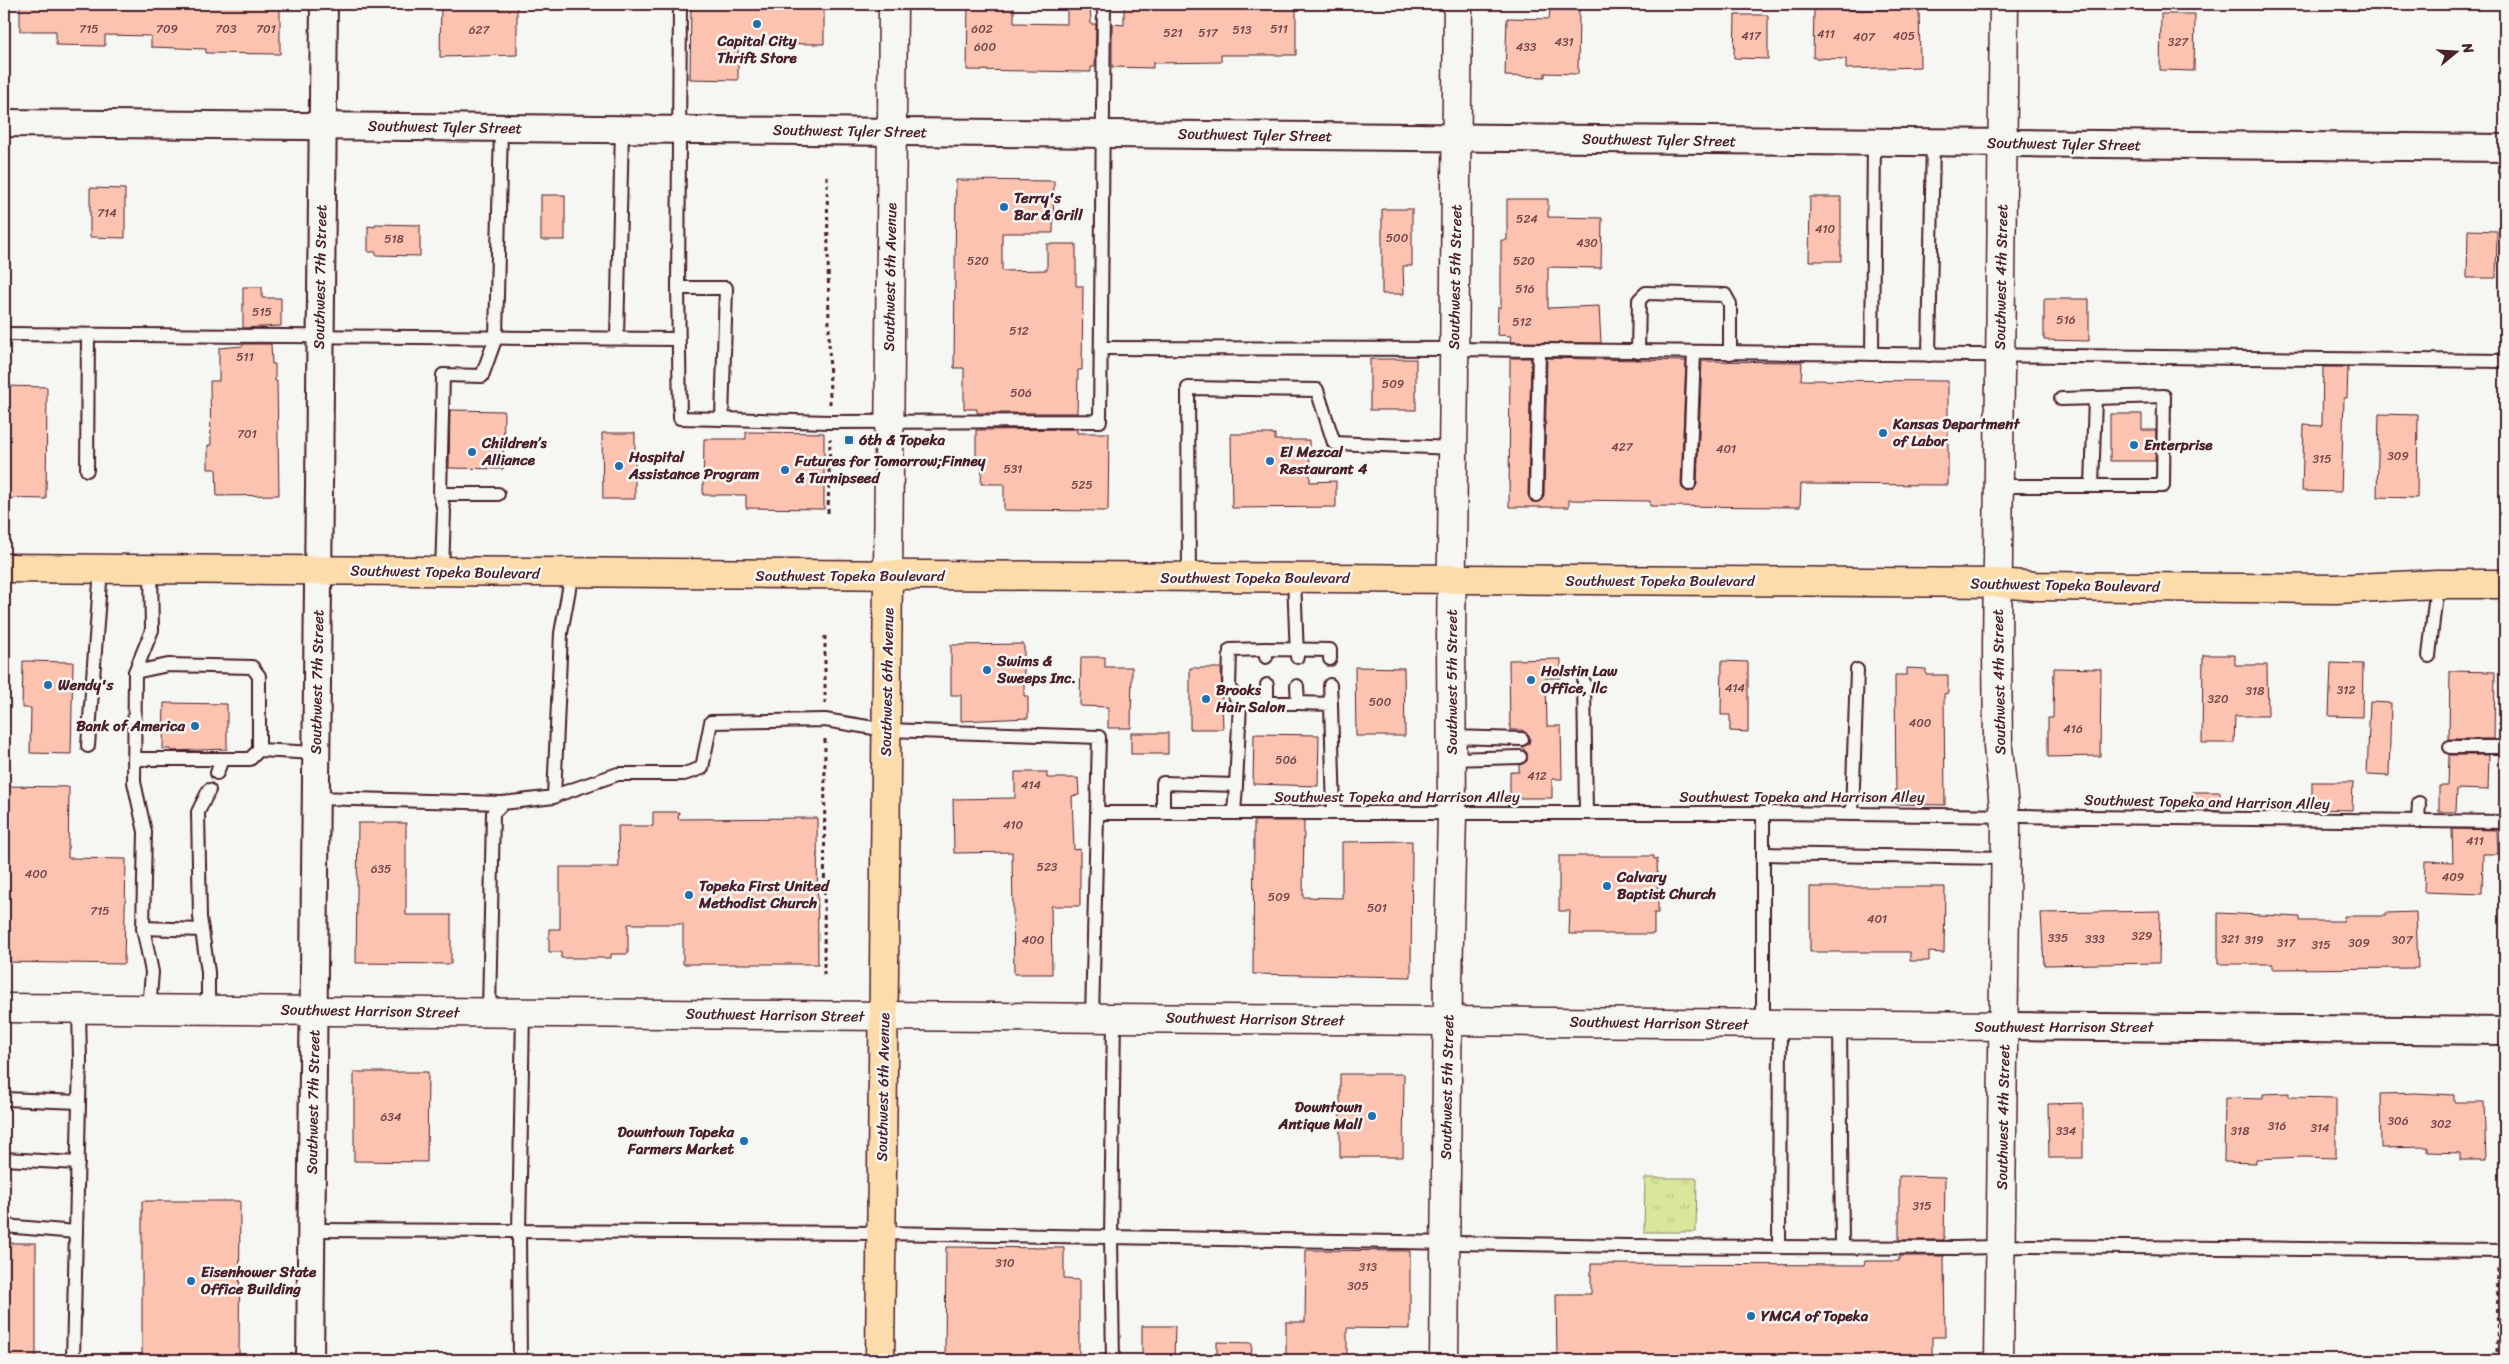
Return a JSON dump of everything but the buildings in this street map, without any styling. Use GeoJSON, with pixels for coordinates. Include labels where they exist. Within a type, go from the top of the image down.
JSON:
{"type":"FeatureCollection","features":[{"type":"Feature","properties":{"kind":"main road","name":"Southwest Topeka Boulevard"},"geometry":{"type":"LineString","coordinates":[[4,568],[572,574],[1998,583],[2035,586],[2326,589],[2437,584],[2505,584]]}},
{"type":"Feature","properties":{"kind":"main road","name":"Southwest 6th Avenue"},"geometry":{"type":"LineString","coordinates":[[880,1360],[888,576]]}},
{"type":"Feature","properties":{"kind":"street","name":"Southwest 7th Street"},"geometry":{"type":"LineString","coordinates":[[310,1360],[319,338],[324,4]]}},
{"type":"Feature","properties":{"kind":"street","name":"Southwest 6th Avenue"},"geometry":{"type":"LineString","coordinates":[[888,576],[893,4]]}},
{"type":"Feature","properties":{"kind":"street","name":"Southwest 5th Street"},"geometry":{"type":"LineString","coordinates":[[1444,1360],[1447,1021],[1452,815],[1452,580],[1458,4]]}},
{"type":"Feature","properties":{"kind":"street","name":"Southwest 4th Street"},"geometry":{"type":"LineString","coordinates":[[2000,1360],[2006,858],[2005,816],[1998,747],[2004,4]]}},
{"type":"Feature","properties":{"kind":"street","name":"Southwest Tyler Street"},"geometry":{"type":"LineString","coordinates":[[4,123],[2505,148]]}},
{"type":"Feature","properties":{"kind":"street","name":"Southwest Harrison Street"},"geometry":{"type":"LineString","coordinates":[[4,1008],[2505,1031]]}},
{"type":"Feature","properties":{"kind":"lane"},"geometry":{"type":"LineString","coordinates":[[680,4],[681,130],[678,288],[680,418],[830,422],[1100,421],[1104,4]]}},
{"type":"Feature","properties":{"kind":"lane"},"geometry":{"type":"LineString","coordinates":[[442,572],[444,511],[440,494],[443,375],[482,376],[496,337],[501,128]]}},
{"type":"Feature","properties":{"kind":"lane"},"geometry":{"type":"LineString","coordinates":[[617,337],[622,129]]}},
{"type":"Feature","properties":{"kind":"lane"},"geometry":{"type":"LineString","coordinates":[[1872,354],[1874,142]]}},
{"type":"Feature","properties":{"kind":"lane"},"geometry":{"type":"LineString","coordinates":[[1929,355],[1933,142]]}},
{"type":"Feature","properties":{"kind":"lane"},"geometry":{"type":"LineString","coordinates":[[678,288],[726,288],[722,419]]}},
{"type":"Feature","properties":{"kind":"lane"},"geometry":{"type":"LineString","coordinates":[[1638,352],[1639,300],[1646,293],[1724,295],[1730,304],[1730,352]]}},
{"type":"Feature","properties":{"kind":"lane"},"geometry":{"type":"LineString","coordinates":[[4,334],[319,338],[617,337],[678,339]]}},
{"type":"Feature","properties":{"kind":"lane"},"geometry":{"type":"LineString","coordinates":[[86,470],[88,336]]}},
{"type":"Feature","properties":{"kind":"lane"},"geometry":{"type":"LineString","coordinates":[[1101,348],[1454,349],[2505,361]]}},
{"type":"Feature","properties":{"kind":"lane"},"geometry":{"type":"LineString","coordinates":[[1536,495],[1539,350]]}},
{"type":"Feature","properties":{"kind":"lane"},"geometry":{"type":"LineString","coordinates":[[1689,484],[1694,352]]}},
{"type":"Feature","properties":{"kind":"lane"},"geometry":{"type":"LineString","coordinates":[[1189,578],[1188,388],[1317,390],[1334,443],[1453,448]]}},
{"type":"Feature","properties":{"kind":"lane"},"geometry":{"type":"LineString","coordinates":[[1999,486],[2163,486],[2164,396],[2061,399]]}},
{"type":"Feature","properties":{"kind":"lane"},"geometry":{"type":"LineString","coordinates":[[2092,485],[2095,399]]}},
{"type":"Feature","properties":{"kind":"lane"},"geometry":{"type":"LineString","coordinates":[[440,494],[498,494]]}},
{"type":"Feature","properties":{"kind":"lane"},"geometry":{"type":"LineString","coordinates":[[88,746],[101,569]]}},
{"type":"Feature","properties":{"kind":"lane"},"geometry":{"type":"LineString","coordinates":[[150,1010],[152,972],[143,928],[145,832],[134,782],[134,758],[135,672],[152,630],[151,570]]}},
{"type":"Feature","properties":{"kind":"lane"},"geometry":{"type":"LineString","coordinates":[[554,796],[561,633],[572,574]]}},
{"type":"Feature","properties":{"kind":"lane"},"geometry":{"type":"LineString","coordinates":[[1294,578],[1297,653]]}},
{"type":"Feature","properties":{"kind":"lane"},"geometry":{"type":"LineString","coordinates":[[2429,656],[2437,584]]}},
{"type":"Feature","properties":{"kind":"lane"},"geometry":{"type":"LineString","coordinates":[[1234,813],[1240,704],[1229,688],[1230,650],[1297,653],[1330,650],[1330,659]]}},
{"type":"Feature","properties":{"kind":"lane"},"geometry":{"type":"LineString","coordinates":[[135,672],[168,665],[252,667],[259,676],[260,750]]}},
{"type":"Feature","properties":{"kind":"lane"},"geometry":{"type":"LineString","coordinates":[[1852,814],[1857,670]]}},
{"type":"Feature","properties":{"kind":"lane"},"geometry":{"type":"LineString","coordinates":[[1584,682],[1586,812]]}},
{"type":"Feature","properties":{"kind":"lane"},"geometry":{"type":"LineString","coordinates":[[1267,685],[1267,704]]}},
{"type":"Feature","properties":{"kind":"lane"},"geometry":{"type":"LineString","coordinates":[[1330,685],[1334,813]]}},
{"type":"Feature","properties":{"kind":"lane"},"geometry":{"type":"LineString","coordinates":[[1298,686],[1298,703]]}},
{"type":"Feature","properties":{"kind":"lane"},"geometry":{"type":"LineString","coordinates":[[1240,704],[1331,704]]}},
{"type":"Feature","properties":{"kind":"lane"},"geometry":{"type":"LineString","coordinates":[[316,798],[503,803],[554,796],[618,774],[684,774],[702,768],[711,722],[824,720],[886,730],[1099,737],[1098,813],[1113,1360]]}},
{"type":"Feature","properties":{"kind":"lane"},"geometry":{"type":"LineString","coordinates":[[1452,748],[1522,739]]}},
{"type":"Feature","properties":{"kind":"lane"},"geometry":{"type":"LineString","coordinates":[[1452,748],[1520,757]]}},
{"type":"Feature","properties":{"kind":"lane"},"geometry":{"type":"LineString","coordinates":[[2450,748],[2505,748]]}},
{"type":"Feature","properties":{"kind":"lane"},"geometry":{"type":"LineString","coordinates":[[134,758],[250,759],[260,750],[316,753]]}},
{"type":"Feature","properties":{"kind":"lane"},"geometry":{"type":"LineString","coordinates":[[217,773],[222,759]]}},
{"type":"Feature","properties":{"kind":"lane"},"geometry":{"type":"LineString","coordinates":[[1162,812],[1163,783],[1236,785]]}},
{"type":"Feature","properties":{"kind":"lane"},"geometry":{"type":"LineString","coordinates":[[208,1010],[208,972],[202,930],[198,812],[209,790]]}},
{"type":"Feature","properties":{"kind":"lane"},"geometry":{"type":"LineString","coordinates":[[489,1012],[493,813],[503,803]]}},
{"type":"Feature","properties":{"kind":"lane"},"geometry":{"type":"LineString","coordinates":[[2418,822],[2419,803]]}},
{"type":"Feature","properties":{"kind":"lane","name":"Southwest Topeka and Harrison Alley"},"geometry":{"type":"LineString","coordinates":[[1098,813],[1452,815],[1586,812],[1763,813],[2505,822]]}},
{"type":"Feature","properties":{"kind":"lane"},"geometry":{"type":"LineString","coordinates":[[1763,813],[1763,854],[1772,1024],[1779,1247]]}},
{"type":"Feature","properties":{"kind":"lane"},"geometry":{"type":"LineString","coordinates":[[1763,854],[2006,858]]}},
{"type":"Feature","properties":{"kind":"lane"},"geometry":{"type":"LineString","coordinates":[[143,928],[202,930]]}},
{"type":"Feature","properties":{"kind":"lane"},"geometry":{"type":"LineString","coordinates":[[72,1360],[78,1163],[79,1009]]}},
{"type":"Feature","properties":{"kind":"lane"},"geometry":{"type":"LineString","coordinates":[[520,1360],[519,1232],[523,1012]]}},
{"type":"Feature","properties":{"kind":"lane"},"geometry":{"type":"LineString","coordinates":[[1840,1025],[1842,1247]]}},
{"type":"Feature","properties":{"kind":"lane"},"geometry":{"type":"LineString","coordinates":[[4,1099],[79,1102]]}},
{"type":"Feature","properties":{"kind":"lane"},"geometry":{"type":"LineString","coordinates":[[4,1160],[78,1163]]}},
{"type":"Feature","properties":{"kind":"lane"},"geometry":{"type":"LineString","coordinates":[[4,1226],[76,1232]]}},
{"type":"Feature","properties":{"kind":"lane"},"geometry":{"type":"LineString","coordinates":[[311,1230],[882,1233],[1779,1247],[2502,1251]]}},
{"type":"Feature","properties":{"kind":"path"},"geometry":{"type":"LineString","coordinates":[[827,176],[830,422],[828,513]]}},
{"type":"Feature","properties":{"kind":"path"},"geometry":{"type":"LineString","coordinates":[[824,975],[825,636]]}},
{"type":"Feature","properties":{"kind":"path"},"geometry":{"type":"LineString","coordinates":[[2497,1360],[2502,1251]]}},
{"type":"Feature","properties":{"kind":"green space"},"geometry":{"type":"Polygon","coordinates":[[[1645,1178],[1697,1178],[1696,1232],[1644,1232],[1645,1178]]]}},
{"type":"Feature","properties":{"kind":"place","name":"Capital City Thrift Store"},"geometry":{"type":"Point","coordinates":[757,24]}},
{"type":"Feature","properties":{"kind":"place","name":"Terry's Bar & Grill"},"geometry":{"type":"Point","coordinates":[1004,207]}},
{"type":"Feature","properties":{"kind":"place","name":"Kansas Department of Labor"},"geometry":{"type":"Point","coordinates":[1883,433]}},
{"type":"Feature","properties":{"kind":"place","name":"6th & Topeka"},"geometry":{"type":"Point","coordinates":[849,440]}},
{"type":"Feature","properties":{"kind":"place","name":"Enterprise"},"geometry":{"type":"Point","coordinates":[2134,445]}},
{"type":"Feature","properties":{"kind":"place","name":"Children’s Alliance"},"geometry":{"type":"Point","coordinates":[472,452]}},
{"type":"Feature","properties":{"kind":"place","name":"El Mezcal Restaurant 4"},"geometry":{"type":"Point","coordinates":[1270,461]}},
{"type":"Feature","properties":{"kind":"place","name":"Hospital Assistance Program"},"geometry":{"type":"Point","coordinates":[619,466]}},
{"type":"Feature","properties":{"kind":"place","name":"Futures for Tomorrow;Finney & Turnipseed"},"geometry":{"type":"Point","coordinates":[785,470]}},
{"type":"Feature","properties":{"kind":"place","name":"Swims & Sweeps Inc."},"geometry":{"type":"Point","coordinates":[987,670]}},
{"type":"Feature","properties":{"kind":"place","name":"Holstin Law Office, llc"},"geometry":{"type":"Point","coordinates":[1531,680]}},
{"type":"Feature","properties":{"kind":"place","name":"Wendy's"},"geometry":{"type":"Point","coordinates":[48,685]}},
{"type":"Feature","properties":{"kind":"place","name":"Brooks Hair Salon"},"geometry":{"type":"Point","coordinates":[1206,699]}},
{"type":"Feature","properties":{"kind":"place","name":"Bank of America"},"geometry":{"type":"Point","coordinates":[195,726]}},
{"type":"Feature","properties":{"kind":"place","name":"Calvary Baptist Church"},"geometry":{"type":"Point","coordinates":[1607,886]}},
{"type":"Feature","properties":{"kind":"place","name":"Topeka First United Methodist Church"},"geometry":{"type":"Point","coordinates":[689,895]}},
{"type":"Feature","properties":{"kind":"place","name":"Downtown Antique Mall"},"geometry":{"type":"Point","coordinates":[1372,1116]}},
{"type":"Feature","properties":{"kind":"place","name":"Downtown Topeka Farmers Market"},"geometry":{"type":"Point","coordinates":[744,1141]}},
{"type":"Feature","properties":{"kind":"place","name":"Eisenhower State Office Building"},"geometry":{"type":"Point","coordinates":[191,1281]}},
{"type":"Feature","properties":{"kind":"place","name":"YMCA of Topeka"},"geometry":{"type":"Point","coordinates":[1751,1316]}}]}
